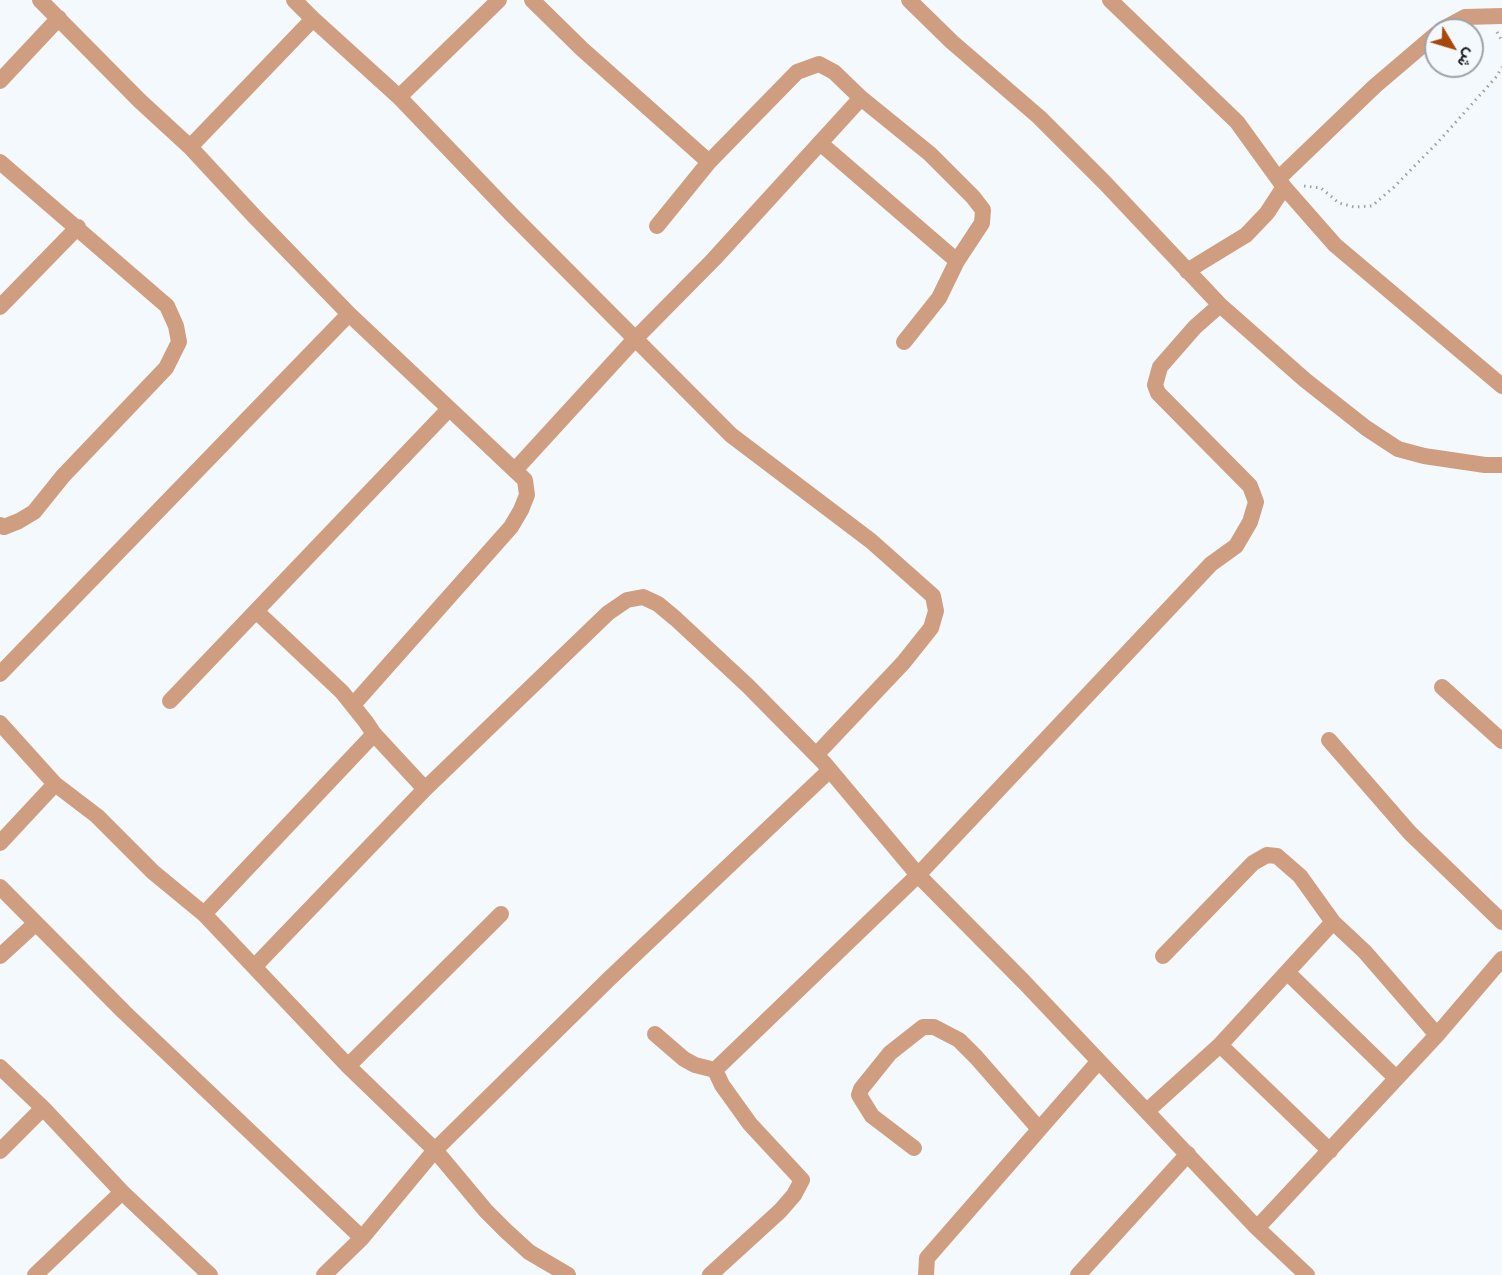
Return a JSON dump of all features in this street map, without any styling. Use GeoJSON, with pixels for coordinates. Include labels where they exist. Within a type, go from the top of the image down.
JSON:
{"type":"FeatureCollection","features":[{"type":"Feature","properties":{"kind":"street"},"geometry":{"type":"LineString","coordinates":[[40,0],[140,101],[190,147],[349,314],[525,480],[527,495],[522,510],[511,527],[353,705]]}},
{"type":"Feature","properties":{"kind":"street"},"geometry":{"type":"LineString","coordinates":[[294,0],[399,97],[511,214],[731,435],[852,526],[933,596],[936,611],[931,628],[903,663],[816,755]]}},
{"type":"Feature","properties":{"kind":"street"},"geometry":{"type":"LineString","coordinates":[[399,97],[499,0]]}},
{"type":"Feature","properties":{"kind":"street"},"geometry":{"type":"LineString","coordinates":[[532,0],[582,49],[709,162]]}},
{"type":"Feature","properties":{"kind":"street"},"geometry":{"type":"LineString","coordinates":[[909,0],[952,42],[1039,117],[1220,305],[1305,380],[1366,428],[1398,449],[1424,456],[1502,465]]}},
{"type":"Feature","properties":{"kind":"street"},"geometry":{"type":"LineString","coordinates":[[1110,0],[1237,122],[1281,183],[1335,245],[1502,386]]}},
{"type":"Feature","properties":{"kind":"street"},"geometry":{"type":"LineString","coordinates":[[1463,18],[1502,16]]}},
{"type":"Feature","properties":{"kind":"street"},"geometry":{"type":"LineString","coordinates":[[0,81],[60,18]]}},
{"type":"Feature","properties":{"kind":"street"},"geometry":{"type":"LineString","coordinates":[[190,147],[313,19]]}},
{"type":"Feature","properties":{"kind":"street"},"geometry":{"type":"LineString","coordinates":[[1187,271],[1246,234],[1267,213],[1281,183],[1375,86],[1424,44]]}},
{"type":"Feature","properties":{"kind":"street"},"geometry":{"type":"LineString","coordinates":[[657,226],[709,162],[797,72],[819,64],[834,72],[861,98],[930,154],[983,210],[982,223],[957,261],[939,298],[904,342]]}},
{"type":"Feature","properties":{"kind":"street"},"geometry":{"type":"LineString","coordinates":[[515,470],[635,339],[714,259],[861,98]]}},
{"type":"Feature","properties":{"kind":"street"},"geometry":{"type":"LineString","coordinates":[[820,143],[957,261]]}},
{"type":"Feature","properties":{"kind":"street"},"geometry":{"type":"LineString","coordinates":[[0,162],[167,306],[176,326],[179,342],[166,368],[63,476],[34,512],[4,527],[0,525]]}},
{"type":"Feature","properties":{"kind":"street"},"geometry":{"type":"LineString","coordinates":[[0,308],[78,227]]}},
{"type":"Feature","properties":{"kind":"street"},"geometry":{"type":"LineString","coordinates":[[715,1070],[918,875],[1211,564],[1236,546],[1250,522],[1256,502],[1250,486],[1158,393],[1155,385],[1160,368],[1195,327],[1220,305]]}},
{"type":"Feature","properties":{"kind":"street"},"geometry":{"type":"LineString","coordinates":[[0,674],[349,314]]}},
{"type":"Feature","properties":{"kind":"street"},"geometry":{"type":"LineString","coordinates":[[170,701],[449,409]]}},
{"type":"Feature","properties":{"kind":"street"},"geometry":{"type":"LineString","coordinates":[[255,966],[424,789],[608,613],[627,600],[643,597],[658,604],[676,619],[748,686],[831,770],[918,875],[1024,982],[1257,1228],[1307,1275]]}},
{"type":"Feature","properties":{"kind":"street"},"geometry":{"type":"LineString","coordinates":[[256,611],[342,692],[374,734],[424,789]]}},
{"type":"Feature","properties":{"kind":"street"},"geometry":{"type":"LineString","coordinates":[[1442,687],[1502,741]]}},
{"type":"Feature","properties":{"kind":"street"},"geometry":{"type":"LineString","coordinates":[[0,723],[55,784],[97,816],[153,872],[204,914],[348,1066],[435,1150],[505,1230],[529,1251],[568,1275]]}},
{"type":"Feature","properties":{"kind":"street"},"geometry":{"type":"LineString","coordinates":[[204,914],[374,734]]}},
{"type":"Feature","properties":{"kind":"street"},"geometry":{"type":"LineString","coordinates":[[1329,740],[1410,833],[1502,922]]}},
{"type":"Feature","properties":{"kind":"street"},"geometry":{"type":"LineString","coordinates":[[324,1275],[362,1238],[435,1150],[610,978],[831,770]]}},
{"type":"Feature","properties":{"kind":"street"},"geometry":{"type":"LineString","coordinates":[[0,843],[55,784]]}},
{"type":"Feature","properties":{"kind":"street"},"geometry":{"type":"LineString","coordinates":[[1163,956],[1253,862],[1267,855],[1277,856],[1300,876],[1333,922],[1365,951],[1437,1035]]}},
{"type":"Feature","properties":{"kind":"street"},"geometry":{"type":"LineString","coordinates":[[0,887],[124,1012],[362,1238]]}},
{"type":"Feature","properties":{"kind":"street"},"geometry":{"type":"LineString","coordinates":[[348,1066],[501,914]]}},
{"type":"Feature","properties":{"kind":"street"},"geometry":{"type":"LineString","coordinates":[[1147,1111],[1220,1045],[1333,922]]}},
{"type":"Feature","properties":{"kind":"street"},"geometry":{"type":"LineString","coordinates":[[0,956],[35,924]]}},
{"type":"Feature","properties":{"kind":"street"},"geometry":{"type":"LineString","coordinates":[[1257,1228],[1395,1077],[1437,1035],[1502,958]]}},
{"type":"Feature","properties":{"kind":"street"},"geometry":{"type":"LineString","coordinates":[[1288,973],[1395,1077]]}},
{"type":"Feature","properties":{"kind":"street"},"geometry":{"type":"LineString","coordinates":[[914,1148],[872,1116],[859,1095],[861,1089],[890,1053],[923,1028],[934,1027],[959,1040],[1039,1130]]}},
{"type":"Feature","properties":{"kind":"street"},"geometry":{"type":"LineString","coordinates":[[655,1034],[684,1059],[695,1065],[715,1070]]}},
{"type":"Feature","properties":{"kind":"street"},"geometry":{"type":"LineString","coordinates":[[1220,1045],[1330,1150]]}},
{"type":"Feature","properties":{"kind":"street"},"geometry":{"type":"LineString","coordinates":[[926,1275],[927,1258],[1098,1062]]}},
{"type":"Feature","properties":{"kind":"street"},"geometry":{"type":"LineString","coordinates":[[0,1067],[43,1108],[122,1191],[210,1275]]}},
{"type":"Feature","properties":{"kind":"street"},"geometry":{"type":"LineString","coordinates":[[710,1275],[780,1211],[794,1195],[802,1180],[750,1124],[722,1085],[715,1070]]}},
{"type":"Feature","properties":{"kind":"street"},"geometry":{"type":"LineString","coordinates":[[0,1151],[43,1108]]}},
{"type":"Feature","properties":{"kind":"street"},"geometry":{"type":"LineString","coordinates":[[1078,1275],[1188,1154]]}},
{"type":"Feature","properties":{"kind":"street"},"geometry":{"type":"LineString","coordinates":[[35,1275],[122,1191]]}},
{"type":"Feature","properties":{"kind":"path"},"geometry":{"type":"LineString","coordinates":[[1281,183],[1321,188],[1339,203],[1354,207],[1372,206],[1394,188],[1438,142],[1497,76],[1502,67]]}}]}
